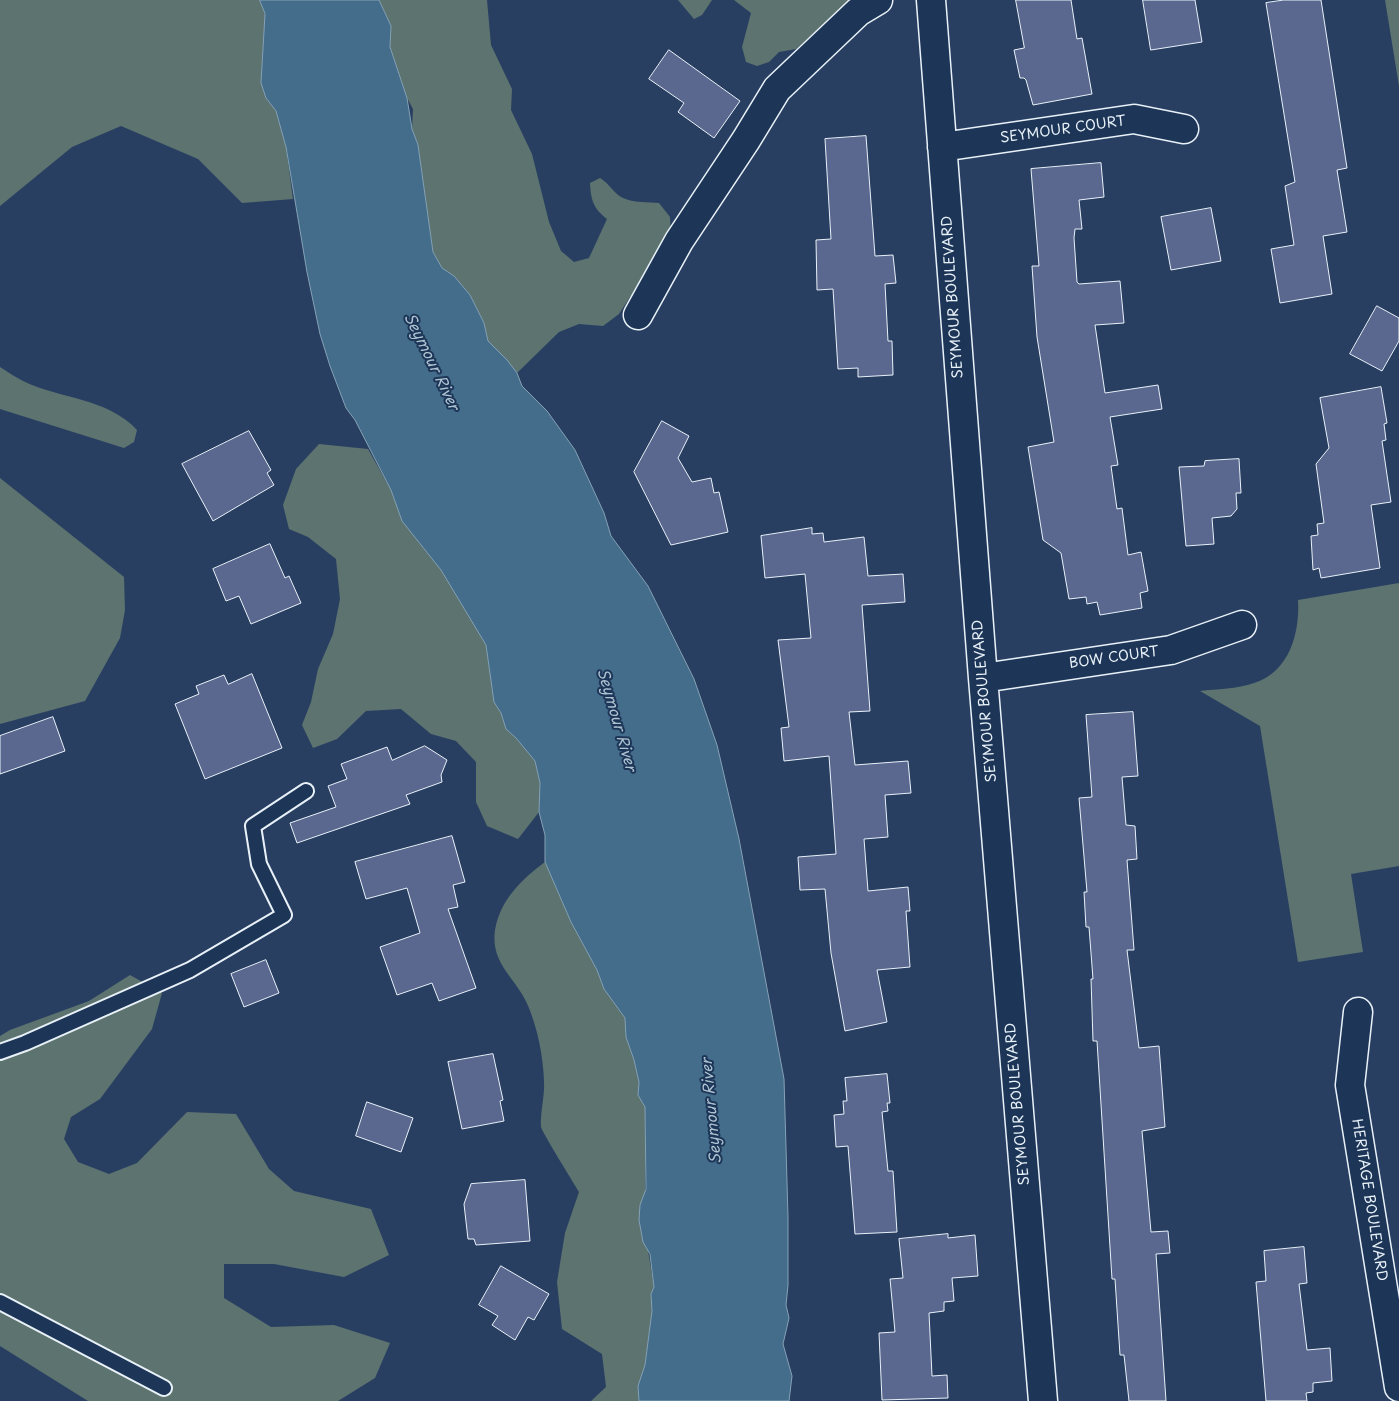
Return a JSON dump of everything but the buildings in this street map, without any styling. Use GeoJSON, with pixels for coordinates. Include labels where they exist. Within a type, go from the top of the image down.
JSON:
{"type":"FeatureCollection","features":[{"type":"Feature","properties":{"kind":"street"},"geometry":{"type":"LineString","coordinates":[[638,315],[679,241],[746,140],[777,88],[858,12],[878,0]]}},
{"type":"Feature","properties":{"kind":"street","name":"SEYMOUR BOULEVARD"},"geometry":{"type":"LineString","coordinates":[[931,0],[983,678],[1043,1401]]}},
{"type":"Feature","properties":{"kind":"street","name":"SEYMOUR COURT"},"geometry":{"type":"LineString","coordinates":[[942,147],[1134,119],[1184,129]]}},
{"type":"Feature","properties":{"kind":"street","name":"BOW COURT"},"geometry":{"type":"LineString","coordinates":[[983,678],[1171,650],[1242,625]]}},
{"type":"Feature","properties":{"kind":"street","name":"HERITAGE BOULEVARD"},"geometry":{"type":"LineString","coordinates":[[1358,1012],[1350,1085],[1399,1387]]}},
{"type":"Feature","properties":{"kind":"lane"},"geometry":{"type":"LineString","coordinates":[[0,1052],[25,1043],[190,970],[284,915],[259,864],[253,826],[306,791]]}},
{"type":"Feature","properties":{"kind":"lane"},"geometry":{"type":"LineString","coordinates":[[0,1302],[164,1388]]}},
{"type":"Feature","properties":{"kind":"green space"},"geometry":{"type":"Polygon","coordinates":[[[0,0],[260,0],[265,14],[261,83],[266,98],[276,111],[286,147],[293,199],[242,203],[198,159],[121,126],[72,147],[0,206],[0,0]]]}},
{"type":"Feature","properties":{"kind":"green space"},"geometry":{"type":"Polygon","coordinates":[[[379,0],[487,0],[491,45],[512,89],[511,110],[532,154],[549,222],[561,251],[574,262],[589,258],[607,219],[596,207],[591,194],[590,183],[600,178],[617,194],[627,200],[659,203],[670,217],[671,237],[656,253],[646,282],[630,297],[619,314],[603,326],[579,324],[559,332],[517,373],[488,341],[484,323],[470,295],[454,276],[442,268],[433,252],[418,145],[412,129],[413,109],[407,98],[390,47],[391,26],[379,0]]]}},
{"type":"Feature","properties":{"kind":"green space"},"geometry":{"type":"Polygon","coordinates":[[[678,0],[712,0],[702,15],[694,19],[678,0]]]}},
{"type":"Feature","properties":{"kind":"green space"},"geometry":{"type":"Polygon","coordinates":[[[734,0],[852,0],[796,49],[779,52],[769,62],[757,66],[746,62],[742,47],[751,13],[734,0]]]}},
{"type":"Feature","properties":{"kind":"green space"},"geometry":{"type":"Polygon","coordinates":[[[1385,0],[1399,0],[1399,86],[1385,0]]]}},
{"type":"Feature","properties":{"kind":"green space"},"geometry":{"type":"Polygon","coordinates":[[[0,367],[37,387],[83,400],[112,411],[137,430],[134,442],[124,448],[0,409],[0,367]]]}},
{"type":"Feature","properties":{"kind":"green space"},"geometry":{"type":"Polygon","coordinates":[[[319,444],[368,449],[391,490],[402,521],[441,570],[486,645],[494,702],[501,713],[506,729],[535,761],[540,783],[539,812],[518,839],[487,826],[476,802],[476,762],[456,741],[431,734],[401,709],[366,711],[337,739],[313,748],[302,725],[311,702],[318,669],[333,634],[340,599],[336,559],[308,537],[289,529],[283,505],[296,469],[319,444]]]}},
{"type":"Feature","properties":{"kind":"green space"},"geometry":{"type":"Polygon","coordinates":[[[0,478],[124,577],[125,610],[120,638],[85,701],[0,724],[0,478]]]}},
{"type":"Feature","properties":{"kind":"green space"},"geometry":{"type":"Polygon","coordinates":[[[1399,583],[1399,866],[1351,874],[1363,952],[1298,962],[1260,726],[1200,691],[1247,685],[1266,678],[1276,670],[1284,661],[1294,638],[1297,626],[1298,600],[1399,583]]]}},
{"type":"Feature","properties":{"kind":"green space"},"geometry":{"type":"Polygon","coordinates":[[[545,862],[571,922],[597,970],[604,989],[625,1018],[626,1037],[639,1082],[638,1095],[645,1107],[645,1193],[648,1250],[654,1287],[651,1294],[652,1311],[645,1365],[638,1386],[639,1401],[591,1401],[606,1387],[602,1354],[562,1329],[557,1282],[565,1233],[579,1192],[541,1127],[544,1081],[537,1035],[529,1008],[501,962],[495,942],[495,930],[498,919],[507,900],[520,883],[545,862]]]}},
{"type":"Feature","properties":{"kind":"green space"},"geometry":{"type":"Polygon","coordinates":[[[130,975],[162,993],[152,1029],[100,1099],[71,1117],[64,1139],[78,1162],[109,1174],[137,1163],[187,1112],[236,1114],[269,1169],[294,1191],[371,1209],[389,1255],[344,1277],[274,1264],[224,1264],[224,1298],[271,1327],[334,1325],[390,1343],[375,1378],[338,1401],[88,1401],[0,1346],[0,1036],[10,1030],[89,1001],[130,975]]]}},
{"type":"Feature","properties":{"kind":"water","name":"Seymour River"},"geometry":{"type":"Polygon","coordinates":[[[260,0],[379,0],[391,26],[390,47],[407,98],[412,129],[418,145],[433,252],[442,268],[454,276],[470,295],[484,323],[488,341],[507,360],[517,373],[522,386],[547,411],[575,450],[604,513],[611,536],[648,586],[694,679],[717,745],[739,839],[784,1079],[788,1217],[788,1285],[786,1305],[789,1318],[783,1344],[792,1376],[789,1401],[639,1401],[638,1386],[645,1365],[652,1311],[651,1294],[654,1287],[650,1254],[643,1242],[639,1220],[640,1205],[646,1189],[645,1107],[638,1095],[639,1082],[626,1037],[625,1018],[604,989],[597,970],[571,922],[545,862],[545,835],[539,812],[540,783],[535,761],[506,729],[501,713],[494,702],[486,645],[441,570],[402,521],[391,490],[355,420],[346,408],[330,366],[320,334],[307,272],[286,147],[276,111],[266,98],[261,83],[265,14],[260,0]]]}}]}
